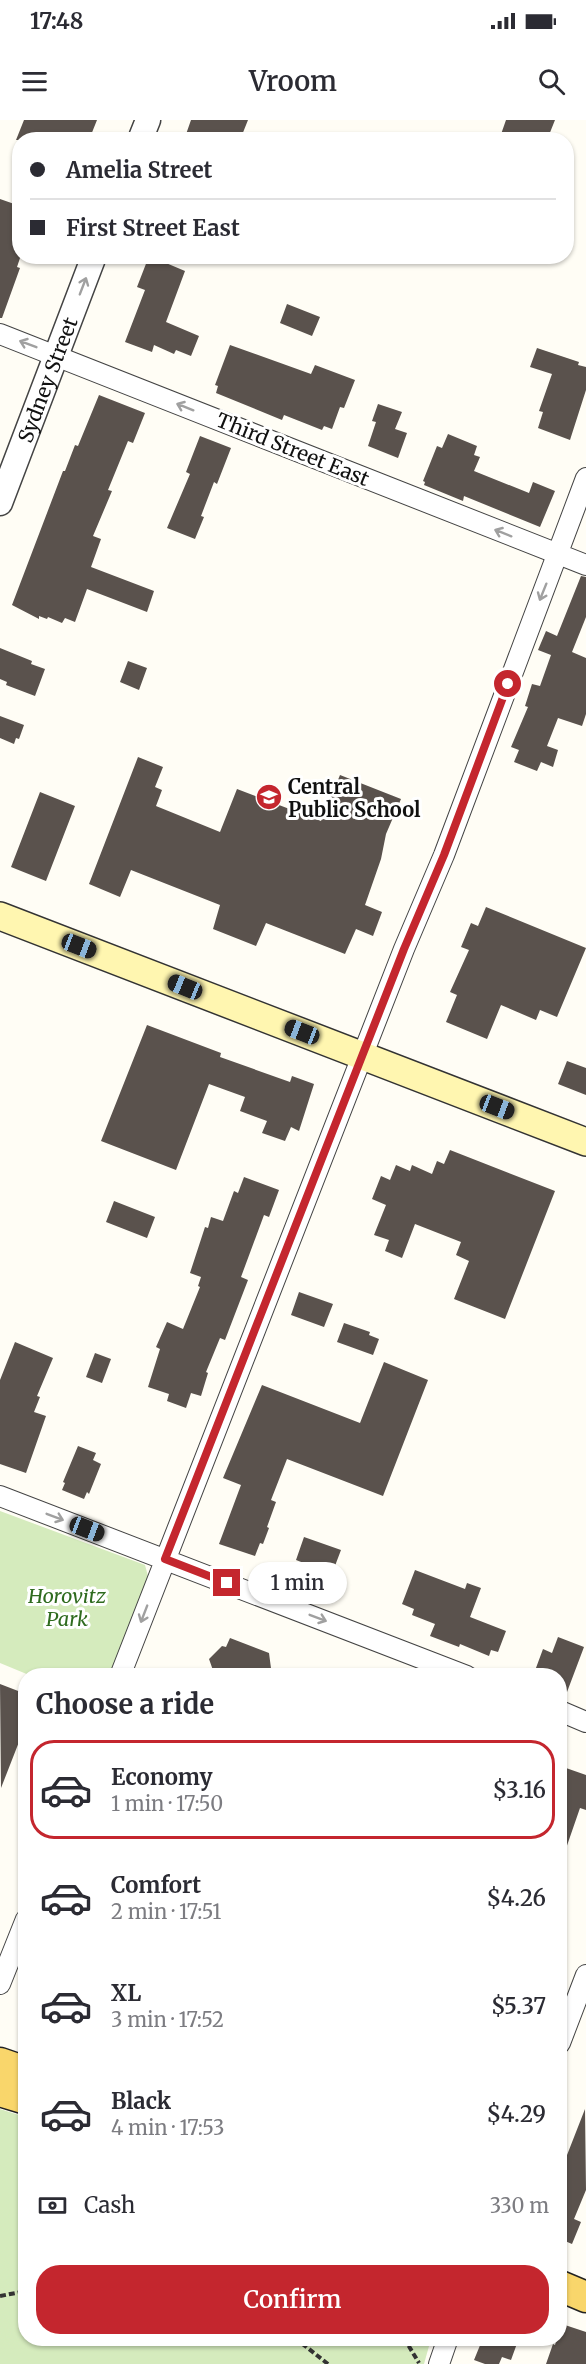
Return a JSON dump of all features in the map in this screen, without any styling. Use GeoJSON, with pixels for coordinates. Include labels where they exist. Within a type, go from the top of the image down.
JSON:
{"type":"FeatureCollection","features":[{"type":"Feature","properties":{"kind":"main road"},"geometry":{"type":"LineString","coordinates":[[0,916],[586,1142]]}},
{"type":"Feature","properties":{"kind":"main road"},"geometry":{"type":"LineString","coordinates":[[0,2063],[18,2069]]}},
{"type":"Feature","properties":{"kind":"main road"},"geometry":{"type":"LineString","coordinates":[[0,2091],[18,2097]]}},
{"type":"Feature","properties":{"kind":"main road"},"geometry":{"type":"LineString","coordinates":[[567,2289],[586,2297]]}},
{"type":"Feature","properties":{"kind":"street","name":"Sydney Street"},"geometry":{"type":"LineString","coordinates":[[0,503],[91,264]]}},
{"type":"Feature","properties":{"kind":"street","name":"Third Street East"},"geometry":{"type":"LineString","coordinates":[[0,333],[586,565]]}},
{"type":"Feature","properties":{"kind":"street"},"geometry":{"type":"LineString","coordinates":[[123,1668],[404,949],[444,855],[586,478]]}},
{"type":"Feature","properties":{"kind":"street"},"geometry":{"type":"LineString","coordinates":[[0,1496],[446,1668]]}},
{"type":"Feature","properties":{"kind":"street"},"geometry":{"type":"LineString","coordinates":[[567,1714],[586,1722]]}},
{"type":"Feature","properties":{"kind":"street"},"geometry":{"type":"LineString","coordinates":[[0,1984],[18,1939]]}},
{"type":"Feature","properties":{"kind":"street"},"geometry":{"type":"LineString","coordinates":[[567,2025],[586,1975]]}},
{"type":"Feature","properties":{"kind":"street"},"geometry":{"type":"LineString","coordinates":[[439,2364],[445,2346]]}},
{"type":"Feature","properties":{"kind":"path"},"geometry":{"type":"LineString","coordinates":[[0,2296],[18,2293]]}},
{"type":"Feature","properties":{"kind":"path"},"geometry":{"type":"LineString","coordinates":[[305,2346],[328,2364]]}},
{"type":"Feature","properties":{"kind":"path"},"geometry":{"type":"LineString","coordinates":[[409,2346],[419,2364]]}},
{"type":"Feature","properties":{"kind":"green space","name":"Horovitz Park"},"geometry":{"type":"Polygon","coordinates":[[[0,1511],[145,1565],[149,1580],[115,1668],[18,1668],[18,1670],[0,1663],[0,1511]]]}},
{"type":"Feature","properties":{"kind":"green space"},"geometry":{"type":"Polygon","coordinates":[[[0,2109],[18,2115],[18,2346],[429,2346],[424,2364],[0,2364],[0,2109]]]}},
{"type":"Feature","properties":{"kind":"building"},"geometry":{"type":"Polygon","coordinates":[[[24,120],[97,120],[92,132],[19,132],[24,120]]]}},
{"type":"Feature","properties":{"kind":"building"},"geometry":{"type":"Polygon","coordinates":[[[191,120],[248,120],[243,132],[187,132],[191,120]]]}},
{"type":"Feature","properties":{"kind":"building"},"geometry":{"type":"Polygon","coordinates":[[[506,120],[555,120],[550,132],[502,132],[506,120]]]}},
{"type":"Feature","properties":{"kind":"building"},"geometry":{"type":"Polygon","coordinates":[[[0,199],[12,203],[12,264],[18,264],[17,267],[20,268],[2,318],[0,318],[0,199]]]}},
{"type":"Feature","properties":{"kind":"building"},"geometry":{"type":"Polygon","coordinates":[[[146,264],[168,264],[185,271],[166,322],[199,336],[191,356],[176,350],[174,354],[154,345],[152,352],[125,342],[145,290],[137,287],[146,264]]]}},
{"type":"Feature","properties":{"kind":"building"},"geometry":{"type":"Polygon","coordinates":[[[287,304],[320,317],[312,336],[280,323],[287,304]]]}},
{"type":"Feature","properties":{"kind":"building"},"geometry":{"type":"Polygon","coordinates":[[[230,345],[311,374],[315,365],[355,380],[344,408],[340,407],[332,429],[324,426],[322,430],[284,415],[282,420],[216,393],[218,386],[215,385],[230,345]]]}},
{"type":"Feature","properties":{"kind":"building"},"geometry":{"type":"Polygon","coordinates":[[[537,348],[579,362],[578,365],[586,367],[586,390],[570,440],[538,428],[543,412],[539,411],[552,374],[530,367],[537,348]]]}},
{"type":"Feature","properties":{"kind":"building"},"geometry":{"type":"Polygon","coordinates":[[[99,395],[145,413],[133,443],[128,441],[108,490],[112,491],[93,536],[101,539],[91,567],[154,591],[147,612],[87,589],[75,622],[65,618],[62,623],[48,617],[47,619],[39,616],[39,619],[12,605],[63,471],[65,471],[75,445],[78,446],[99,395]]]}},
{"type":"Feature","properties":{"kind":"building"},"geometry":{"type":"Polygon","coordinates":[[[378,404],[402,412],[395,429],[407,433],[398,458],[368,446],[376,422],[372,421],[378,404]]]}},
{"type":"Feature","properties":{"kind":"building"},"geometry":{"type":"Polygon","coordinates":[[[448,434],[477,446],[474,455],[480,457],[474,471],[529,493],[533,482],[555,491],[540,527],[464,496],[463,501],[424,485],[423,481],[437,446],[442,448],[448,434]]]}},
{"type":"Feature","properties":{"kind":"building"},"geometry":{"type":"Polygon","coordinates":[[[200,436],[231,448],[217,484],[214,482],[195,539],[167,528],[190,474],[186,472],[200,436]]]}},
{"type":"Feature","properties":{"kind":"building"},"geometry":{"type":"Polygon","coordinates":[[[581,576],[586,577],[586,617],[572,652],[586,658],[586,714],[582,726],[558,718],[547,746],[558,750],[553,767],[541,762],[537,771],[514,762],[519,750],[511,747],[528,707],[525,706],[532,684],[540,686],[551,655],[538,650],[546,631],[557,636],[581,576]]]}},
{"type":"Feature","properties":{"kind":"building"},"geometry":{"type":"Polygon","coordinates":[[[0,648],[45,669],[35,696],[6,685],[7,682],[0,679],[0,648]]]}},
{"type":"Feature","properties":{"kind":"building"},"geometry":{"type":"Polygon","coordinates":[[[128,661],[147,668],[139,690],[120,682],[128,661]]]}},
{"type":"Feature","properties":{"kind":"building"},"geometry":{"type":"Polygon","coordinates":[[[0,716],[24,725],[19,739],[16,738],[14,744],[0,738],[0,716]]]}},
{"type":"Feature","properties":{"kind":"building"},"geometry":{"type":"Polygon","coordinates":[[[138,757],[163,767],[155,787],[162,790],[156,806],[220,832],[237,789],[321,821],[340,775],[401,799],[386,834],[381,859],[365,905],[382,912],[373,936],[356,929],[345,954],[266,923],[256,946],[213,929],[220,905],[131,870],[120,897],[89,884],[138,757]]]}},
{"type":"Feature","properties":{"kind":"building"},"geometry":{"type":"Polygon","coordinates":[[[40,792],[75,806],[46,881],[11,867],[40,792]]]}},
{"type":"Feature","properties":{"kind":"building"},"geometry":{"type":"Polygon","coordinates":[[[486,907],[586,948],[557,1017],[540,1010],[536,1020],[501,1005],[487,1039],[446,1022],[457,995],[450,992],[469,950],[461,947],[471,923],[478,926],[486,907]]]}},
{"type":"Feature","properties":{"kind":"building"},"geometry":{"type":"Polygon","coordinates":[[[147,1025],[221,1053],[220,1057],[290,1082],[292,1076],[314,1084],[299,1131],[291,1127],[285,1141],[262,1133],[267,1121],[240,1111],[245,1097],[209,1084],[176,1170],[101,1141],[147,1025]]]}},
{"type":"Feature","properties":{"kind":"building"},"geometry":{"type":"Polygon","coordinates":[[[567,1061],[586,1068],[586,1095],[558,1084],[567,1061]]]}},
{"type":"Feature","properties":{"kind":"building"},"geometry":{"type":"Polygon","coordinates":[[[450,1150],[555,1191],[505,1319],[454,1299],[469,1261],[456,1255],[461,1242],[415,1224],[402,1258],[385,1251],[389,1240],[374,1235],[386,1205],[372,1199],[381,1176],[390,1180],[396,1165],[410,1171],[412,1165],[432,1174],[437,1161],[444,1164],[450,1150]]]}},
{"type":"Feature","properties":{"kind":"building"},"geometry":{"type":"Polygon","coordinates":[[[244,1177],[279,1190],[269,1217],[264,1215],[241,1277],[248,1280],[225,1340],[220,1338],[206,1372],[208,1373],[201,1396],[191,1393],[186,1408],[167,1401],[169,1394],[148,1387],[160,1349],[156,1347],[167,1322],[183,1329],[200,1287],[198,1286],[201,1277],[190,1273],[205,1227],[208,1228],[211,1217],[223,1221],[234,1191],[238,1193],[244,1177]]]}},
{"type":"Feature","properties":{"kind":"building"},"geometry":{"type":"Polygon","coordinates":[[[114,1201],[155,1217],[147,1238],[106,1222],[114,1201]]]}},
{"type":"Feature","properties":{"kind":"building"},"geometry":{"type":"Polygon","coordinates":[[[299,1292],[333,1304],[324,1327],[291,1315],[299,1292]]]}},
{"type":"Feature","properties":{"kind":"building"},"geometry":{"type":"Polygon","coordinates":[[[344,1323],[370,1332],[369,1335],[379,1339],[373,1355],[337,1342],[344,1323]]]}},
{"type":"Feature","properties":{"kind":"building"},"geometry":{"type":"Polygon","coordinates":[[[15,1342],[53,1358],[37,1396],[40,1397],[34,1412],[46,1416],[26,1473],[0,1464],[0,1380],[15,1342]]]}},
{"type":"Feature","properties":{"kind":"building"},"geometry":{"type":"Polygon","coordinates":[[[95,1353],[111,1359],[102,1383],[86,1377],[95,1353]]]}},
{"type":"Feature","properties":{"kind":"building"},"geometry":{"type":"Polygon","coordinates":[[[384,1362],[428,1380],[383,1496],[287,1459],[271,1500],[276,1502],[267,1527],[269,1528],[255,1556],[219,1544],[241,1485],[223,1478],[262,1385],[360,1423],[384,1362]]]}},
{"type":"Feature","properties":{"kind":"building"},"geometry":{"type":"Polygon","coordinates":[[[78,1446],[96,1453],[93,1460],[101,1464],[89,1494],[87,1492],[84,1499],[62,1490],[78,1446]]]}},
{"type":"Feature","properties":{"kind":"building"},"geometry":{"type":"Polygon","coordinates":[[[304,1537],[341,1550],[330,1579],[312,1572],[314,1567],[296,1560],[304,1537]]]}},
{"type":"Feature","properties":{"kind":"building"},"geometry":{"type":"Polygon","coordinates":[[[415,1570],[465,1589],[467,1583],[481,1588],[470,1617],[506,1631],[498,1652],[491,1650],[489,1656],[460,1644],[459,1647],[430,1636],[435,1624],[412,1615],[414,1609],[402,1604],[415,1570]]]}},
{"type":"Feature","properties":{"kind":"building"},"geometry":{"type":"Polygon","coordinates":[[[558,1637],[584,1647],[567,1692],[567,1668],[536,1668],[543,1649],[552,1653],[558,1637]]]}},
{"type":"Feature","properties":{"kind":"building"},"geometry":{"type":"Polygon","coordinates":[[[230,1638],[269,1653],[271,1668],[212,1668],[209,1659],[222,1646],[226,1647],[230,1638]]]}},
{"type":"Feature","properties":{"kind":"building"},"geometry":{"type":"Polygon","coordinates":[[[0,1684],[18,1691],[18,1744],[1,1788],[0,1684]]]}},
{"type":"Feature","properties":{"kind":"building"},"geometry":{"type":"Polygon","coordinates":[[[567,1768],[586,1775],[586,1810],[580,1808],[567,1846],[567,1768]]]}},
{"type":"Feature","properties":{"kind":"building"},"geometry":{"type":"Polygon","coordinates":[[[585,2109],[586,2190],[574,2219],[581,2222],[572,2244],[567,2242],[567,2155],[585,2109]]]}},
{"type":"Feature","properties":{"kind":"building"},"geometry":{"type":"Polygon","coordinates":[[[567,2326],[586,2332],[586,2364],[546,2364],[552,2346],[567,2346],[567,2326]]]}},
{"type":"Feature","properties":{"kind":"building"},"geometry":{"type":"Polygon","coordinates":[[[480,2346],[516,2346],[511,2360],[502,2357],[499,2364],[485,2364],[474,2360],[480,2346]]]}},
{"type":"Feature","properties":{"kind":"place","name":"Central Public School"},"geometry":{"type":"Point","coordinates":[269,797]}},
{"type":"Feature","properties":{"kind":"route"},"geometry":{"type":"LineString","coordinates":[[227,1583],[165,1559],[404,949],[444,855],[508,684]]}}]}
